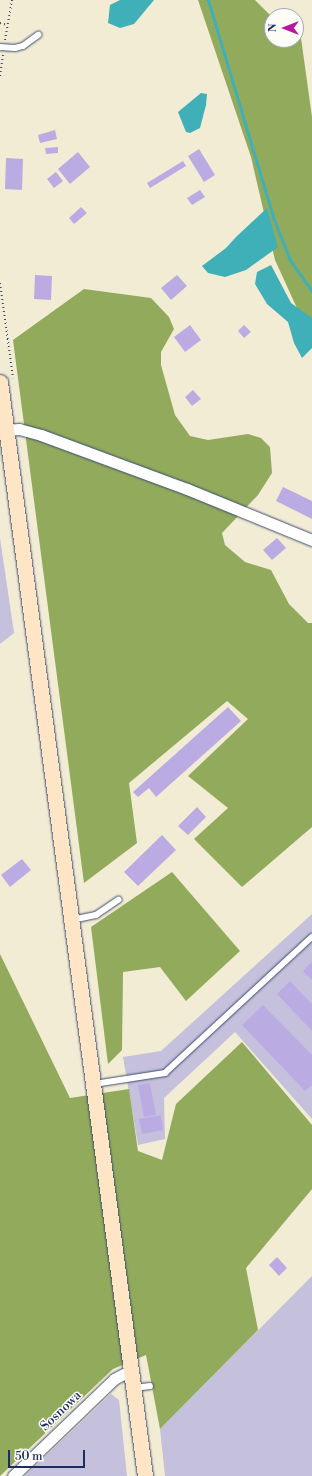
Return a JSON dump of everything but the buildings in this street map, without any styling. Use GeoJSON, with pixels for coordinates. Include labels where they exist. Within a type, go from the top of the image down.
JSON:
{"type":"FeatureCollection","features":[{"type":"Feature","properties":{"kind":"street"},"geometry":{"type":"LineString","coordinates":[[7,382],[2,405],[7,430],[145,1476]]}},
{"type":"Feature","properties":{"kind":"street"},"geometry":{"type":"LineString","coordinates":[[7,430],[19,429],[41,435],[187,489],[312,540]]}},
{"type":"Feature","properties":{"kind":"street","name":"Sosnowa"},"geometry":{"type":"LineString","coordinates":[[13,1476],[114,1379],[131,1370]]}},
{"type":"Feature","properties":{"kind":"lane"},"geometry":{"type":"LineString","coordinates":[[2,47],[15,48],[23,46],[38,35]]}},
{"type":"Feature","properties":{"kind":"lane"},"geometry":{"type":"LineString","coordinates":[[72,920],[96,915],[118,900]]}},
{"type":"Feature","properties":{"kind":"lane"},"geometry":{"type":"LineString","coordinates":[[94,1084],[165,1073],[312,937]]}},
{"type":"Feature","properties":{"kind":"lane"},"geometry":{"type":"LineString","coordinates":[[134,1388],[150,1386]]}},
{"type":"Feature","properties":{"kind":"path"},"geometry":{"type":"LineString","coordinates":[[0,76],[2,47],[8,25],[12,0]]}},
{"type":"Feature","properties":{"kind":"path"},"geometry":{"type":"LineString","coordinates":[[0,23],[8,25]]}},
{"type":"Feature","properties":{"kind":"path"},"geometry":{"type":"LineString","coordinates":[[0,283],[7,382]]}},
{"type":"Feature","properties":{"kind":"shaded area"},"geometry":{"type":"Polygon","coordinates":[[[0,538],[14,633],[0,644],[0,538]]]}},
{"type":"Feature","properties":{"kind":"shaded area"},"geometry":{"type":"Polygon","coordinates":[[[312,914],[312,1119],[235,1032],[164,1098],[165,1139],[138,1145],[123,1057],[161,1051],[312,914]]]}},
{"type":"Feature","properties":{"kind":"shaded area"},"geometry":{"type":"Polygon","coordinates":[[[312,1276],[312,1476],[165,1476],[160,1429],[312,1276]]]}},
{"type":"Feature","properties":{"kind":"shaded area"},"geometry":{"type":"Polygon","coordinates":[[[111,1394],[119,1400],[127,1476],[25,1476],[111,1394]]]}},
{"type":"Feature","properties":{"kind":"green space"},"geometry":{"type":"Polygon","coordinates":[[[198,0],[255,0],[264,9],[264,48],[302,48],[312,117],[312,341],[275,260],[251,157],[198,0]]]}},
{"type":"Feature","properties":{"kind":"green space"},"geometry":{"type":"Polygon","coordinates":[[[84,289],[151,298],[169,317],[174,329],[161,352],[161,365],[175,415],[190,436],[208,440],[248,434],[261,438],[270,447],[272,473],[258,495],[222,533],[225,545],[245,562],[271,570],[289,604],[308,623],[312,623],[312,827],[242,887],[194,839],[228,808],[188,776],[248,719],[227,701],[129,783],[137,843],[84,883],[13,340],[84,289]]]}},
{"type":"Feature","properties":{"kind":"green space"},"geometry":{"type":"Polygon","coordinates":[[[172,872],[240,951],[186,1001],[160,967],[123,972],[122,1050],[108,1064],[91,927],[172,872]]]}},
{"type":"Feature","properties":{"kind":"green space"},"geometry":{"type":"Polygon","coordinates":[[[0,954],[70,1098],[129,1089],[138,1151],[162,1160],[176,1104],[242,1042],[312,1125],[312,1189],[246,1268],[258,1330],[160,1429],[146,1355],[113,1369],[0,1476],[0,954]]]}},
{"type":"Feature","properties":{"kind":"water"},"geometry":{"type":"Polygon","coordinates":[[[120,0],[154,0],[134,24],[120,28],[108,23],[110,5],[120,0]]]}},
{"type":"Feature","properties":{"kind":"water"},"geometry":{"type":"Polygon","coordinates":[[[201,93],[207,94],[206,105],[200,128],[190,133],[186,132],[178,112],[201,93]]]}},
{"type":"Feature","properties":{"kind":"water"},"geometry":{"type":"Polygon","coordinates":[[[267,208],[278,247],[246,270],[225,277],[208,273],[202,266],[226,248],[267,208]]]}},
{"type":"Feature","properties":{"kind":"water"},"geometry":{"type":"Polygon","coordinates":[[[271,265],[291,303],[312,318],[312,348],[302,358],[294,343],[288,322],[267,304],[255,284],[257,272],[271,265]]]}},
{"type":"Feature","properties":{"kind":"waterway"},"geometry":{"type":"LineString","coordinates":[[208,0],[274,220],[290,260],[312,292]]}}]}
